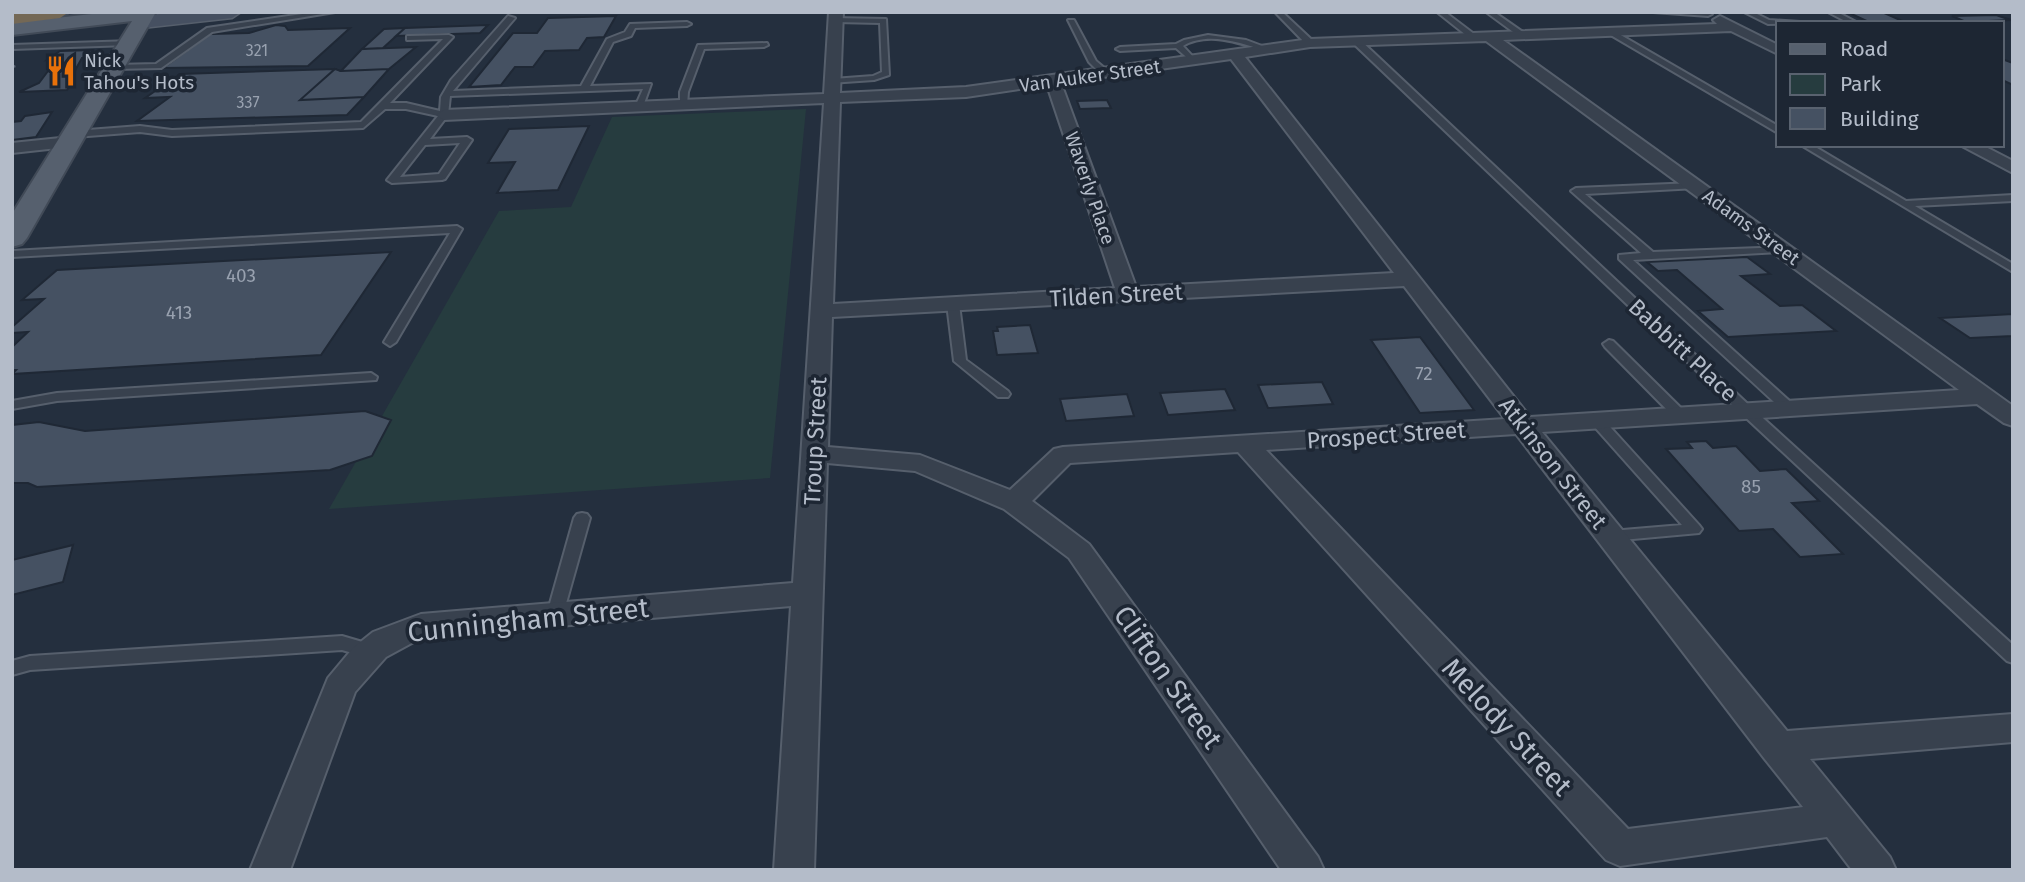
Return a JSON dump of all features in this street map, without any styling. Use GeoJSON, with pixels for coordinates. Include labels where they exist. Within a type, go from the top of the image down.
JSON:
{"type":"FeatureCollection","features":[{"type":"Feature","properties":{"kind":"highway"},"geometry":{"type":"LineString","coordinates":[[12,16],[29,12]]}},
{"type":"Feature","properties":{"kind":"highway"},"geometry":{"type":"LineString","coordinates":[[12,16],[60,12]]}},
{"type":"Feature","properties":{"kind":"main road"},"geometry":{"type":"LineString","coordinates":[[12,29],[149,15],[232,12]]}},
{"type":"Feature","properties":{"kind":"main road"},"geometry":{"type":"LineString","coordinates":[[12,37],[149,15]]}},
{"type":"Feature","properties":{"kind":"main road"},"geometry":{"type":"LineString","coordinates":[[12,238],[21,211],[72,138],[149,15]]}},
{"type":"Feature","properties":{"kind":"street"},"geometry":{"type":"LineString","coordinates":[[1706,13],[1776,49]]}},
{"type":"Feature","properties":{"kind":"street","name":"Troup Street"},"geometry":{"type":"LineString","coordinates":[[794,870],[836,16]]}},
{"type":"Feature","properties":{"kind":"street","name":"Van Auker Street"},"geometry":{"type":"LineString","coordinates":[[444,115],[683,105],[832,90],[967,92],[1310,43],[1734,27]]}},
{"type":"Feature","properties":{"kind":"street","name":"Adams Street"},"geometry":{"type":"LineString","coordinates":[[1481,36],[1694,186],[2013,418]]}},
{"type":"Feature","properties":{"kind":"street","name":"Atkinson Street"},"geometry":{"type":"LineString","coordinates":[[1235,54],[1523,425],[1876,870]]}},
{"type":"Feature","properties":{"kind":"street","name":"Waverly Place"},"geometry":{"type":"LineString","coordinates":[[1052,81],[1128,294]]}},
{"type":"Feature","properties":{"kind":"street"},"geometry":{"type":"LineString","coordinates":[[12,148],[72,138]]}},
{"type":"Feature","properties":{"kind":"street"},"geometry":{"type":"LineString","coordinates":[[1972,147],[2013,168]]}},
{"type":"Feature","properties":{"kind":"street","name":"Tilden Street"},"geometry":{"type":"LineString","coordinates":[[822,311],[1409,279]]}},
{"type":"Feature","properties":{"kind":"street","name":"Prospect Street"},"geometry":{"type":"LineString","coordinates":[[1014,502],[1063,455],[1983,396]]}},
{"type":"Feature","properties":{"kind":"street","name":"Melody Street"},"geometry":{"type":"LineString","coordinates":[[1246,445],[1620,848],[1836,819]]}},
{"type":"Feature","properties":{"kind":"street"},"geometry":{"type":"LineString","coordinates":[[815,454],[920,463],[1014,502]]}},
{"type":"Feature","properties":{"kind":"street","name":"Clifton Street"},"geometry":{"type":"LineString","coordinates":[[1014,502],[1079,551],[1304,870]]}},
{"type":"Feature","properties":{"kind":"street","name":"Cunningham Street"},"geometry":{"type":"LineString","coordinates":[[270,870],[341,687],[370,651],[387,639],[421,626],[808,593]]}},
{"type":"Feature","properties":{"kind":"street"},"geometry":{"type":"LineString","coordinates":[[1777,747],[2013,728]]}},
{"type":"Feature","properties":{"kind":"lane"},"geometry":{"type":"LineString","coordinates":[[115,67],[158,66],[210,30],[332,12]]}},
{"type":"Feature","properties":{"kind":"lane"},"geometry":{"type":"LineString","coordinates":[[1278,12],[1310,43]]}},
{"type":"Feature","properties":{"kind":"lane"},"geometry":{"type":"LineString","coordinates":[[1440,12],[1481,36]]}},
{"type":"Feature","properties":{"kind":"lane"},"geometry":{"type":"LineString","coordinates":[[1489,12],[1523,35]]}},
{"type":"Feature","properties":{"kind":"lane"},"geometry":{"type":"LineString","coordinates":[[1656,12],[1706,13]]}},
{"type":"Feature","properties":{"kind":"lane"},"geometry":{"type":"LineString","coordinates":[[1747,12],[1768,22],[1776,22]]}},
{"type":"Feature","properties":{"kind":"lane"},"geometry":{"type":"LineString","coordinates":[[1789,12],[1807,21]]}},
{"type":"Feature","properties":{"kind":"lane"},"geometry":{"type":"LineString","coordinates":[[1831,12],[1851,21]]}},
{"type":"Feature","properties":{"kind":"lane"},"geometry":{"type":"LineString","coordinates":[[832,90],[883,77],[886,73],[883,21],[836,16]]}},
{"type":"Feature","properties":{"kind":"lane"},"geometry":{"type":"LineString","coordinates":[[421,142],[467,140],[442,177],[392,180],[421,142],[444,115],[447,94],[511,18]]}},
{"type":"Feature","properties":{"kind":"lane"},"geometry":{"type":"LineString","coordinates":[[1072,22],[1093,62],[1105,73]]}},
{"type":"Feature","properties":{"kind":"lane"},"geometry":{"type":"LineString","coordinates":[[584,89],[611,41],[628,34],[633,26],[687,24]]}},
{"type":"Feature","properties":{"kind":"lane"},"geometry":{"type":"LineString","coordinates":[[1612,32],[1776,129]]}},
{"type":"Feature","properties":{"kind":"lane"},"geometry":{"type":"LineString","coordinates":[[72,138],[140,129],[172,133],[363,125],[449,37],[410,38]]}},
{"type":"Feature","properties":{"kind":"lane"},"geometry":{"type":"LineString","coordinates":[[1120,49],[1178,46],[1185,40],[1231,38],[1266,49]]}},
{"type":"Feature","properties":{"kind":"lane","name":"Babbitt Place"},"geometry":{"type":"LineString","coordinates":[[1356,41],[1748,412],[2013,656]]}},
{"type":"Feature","properties":{"kind":"lane"},"geometry":{"type":"LineString","coordinates":[[12,47],[129,43]]}},
{"type":"Feature","properties":{"kind":"lane"},"geometry":{"type":"LineString","coordinates":[[683,105],[684,92],[701,47],[764,45]]}},
{"type":"Feature","properties":{"kind":"lane"},"geometry":{"type":"LineString","coordinates":[[1178,46],[1192,60]]}},
{"type":"Feature","properties":{"kind":"lane"},"geometry":{"type":"LineString","coordinates":[[447,94],[648,86],[639,107]]}},
{"type":"Feature","properties":{"kind":"lane"},"geometry":{"type":"LineString","coordinates":[[383,106],[406,106],[444,115]]}},
{"type":"Feature","properties":{"kind":"lane"},"geometry":{"type":"LineString","coordinates":[[1808,147],[2013,269]]}},
{"type":"Feature","properties":{"kind":"lane"},"geometry":{"type":"LineString","coordinates":[[1651,256],[1576,191],[1694,186]]}},
{"type":"Feature","properties":{"kind":"lane"},"geometry":{"type":"LineString","coordinates":[[1904,204],[2013,198]]}},
{"type":"Feature","properties":{"kind":"lane"},"geometry":{"type":"LineString","coordinates":[[12,254],[457,229],[390,342]]}},
{"type":"Feature","properties":{"kind":"lane"},"geometry":{"type":"LineString","coordinates":[[1781,249],[1623,257],[1790,409]]}},
{"type":"Feature","properties":{"kind":"lane"},"geometry":{"type":"LineString","coordinates":[[953,304],[960,361],[1003,394]]}},
{"type":"Feature","properties":{"kind":"lane"},"geometry":{"type":"LineString","coordinates":[[1609,344],[1681,416]]}},
{"type":"Feature","properties":{"kind":"lane"},"geometry":{"type":"LineString","coordinates":[[12,405],[57,397],[371,377]]}},
{"type":"Feature","properties":{"kind":"lane"},"geometry":{"type":"LineString","coordinates":[[1597,421],[1694,529],[1611,536]]}},
{"type":"Feature","properties":{"kind":"lane"},"geometry":{"type":"LineString","coordinates":[[555,614],[582,518]]}},
{"type":"Feature","properties":{"kind":"lane"},"geometry":{"type":"LineString","coordinates":[[12,668],[30,663],[342,643],[370,651]]}},
{"type":"Feature","properties":{"kind":"green space"},"geometry":{"type":"Polygon","coordinates":[[[806,109],[770,478],[329,509],[499,211],[571,207],[612,117],[806,109]]]}},
{"type":"Feature","properties":{"kind":"building"},"geometry":{"type":"Polygon","coordinates":[[[1847,12],[1882,12],[1902,21],[1867,21],[1847,12]]]}},
{"type":"Feature","properties":{"kind":"building"},"geometry":{"type":"Polygon","coordinates":[[[1996,15],[2011,20],[1964,21],[1952,16],[1996,15]]]}},
{"type":"Feature","properties":{"kind":"building"},"geometry":{"type":"Polygon","coordinates":[[[616,16],[604,37],[587,38],[579,50],[545,51],[533,67],[515,67],[501,85],[469,87],[513,33],[537,33],[548,18],[616,16]]]}},
{"type":"Feature","properties":{"kind":"building"},"geometry":{"type":"Polygon","coordinates":[[[276,25],[285,26],[288,30],[350,28],[308,66],[163,68],[210,34],[249,33],[276,25]]]}},
{"type":"Feature","properties":{"kind":"building"},"geometry":{"type":"Polygon","coordinates":[[[488,25],[480,33],[396,36],[405,28],[488,25]]]}},
{"type":"Feature","properties":{"kind":"building"},"geometry":{"type":"Polygon","coordinates":[[[405,28],[383,48],[362,49],[384,29],[405,28]]]}},
{"type":"Feature","properties":{"kind":"building"},"geometry":{"type":"Polygon","coordinates":[[[416,47],[389,69],[341,71],[362,49],[416,47]]]}},
{"type":"Feature","properties":{"kind":"building"},"geometry":{"type":"Polygon","coordinates":[[[93,50],[90,57],[82,58],[67,90],[19,92],[39,83],[57,59],[47,60],[60,51],[93,50]]]}},
{"type":"Feature","properties":{"kind":"building"},"geometry":{"type":"Polygon","coordinates":[[[2004,60],[2013,63],[2013,85],[2004,81],[2004,60]]]}},
{"type":"Feature","properties":{"kind":"building"},"geometry":{"type":"Polygon","coordinates":[[[335,69],[300,100],[364,97],[347,115],[137,121],[170,97],[145,98],[180,74],[335,69]]]}},
{"type":"Feature","properties":{"kind":"building"},"geometry":{"type":"Polygon","coordinates":[[[335,69],[389,69],[364,97],[300,100],[335,69]]]}},
{"type":"Feature","properties":{"kind":"building"},"geometry":{"type":"Polygon","coordinates":[[[1107,100],[1111,108],[1080,109],[1077,101],[1107,100]]]}},
{"type":"Feature","properties":{"kind":"building"},"geometry":{"type":"Polygon","coordinates":[[[52,112],[36,137],[12,140],[12,122],[21,121],[25,116],[52,112]]]}},
{"type":"Feature","properties":{"kind":"building"},"geometry":{"type":"Polygon","coordinates":[[[589,126],[558,190],[497,193],[515,162],[488,163],[509,129],[589,126]]]}},
{"type":"Feature","properties":{"kind":"building"},"geometry":{"type":"Polygon","coordinates":[[[391,252],[321,355],[12,374],[16,370],[12,370],[12,347],[28,332],[12,333],[12,327],[44,299],[22,300],[57,270],[391,252]]]}},
{"type":"Feature","properties":{"kind":"building"},"geometry":{"type":"Polygon","coordinates":[[[1747,257],[1770,274],[1741,276],[1780,306],[1802,305],[1836,331],[1728,337],[1698,311],[1722,309],[1677,270],[1658,271],[1647,262],[1747,257]]]}},
{"type":"Feature","properties":{"kind":"building"},"geometry":{"type":"Polygon","coordinates":[[[2013,314],[2013,336],[1970,338],[1940,318],[2013,314]]]}},
{"type":"Feature","properties":{"kind":"building"},"geometry":{"type":"Polygon","coordinates":[[[1030,325],[1038,353],[997,355],[993,331],[998,331],[997,327],[1030,325]]]}},
{"type":"Feature","properties":{"kind":"building"},"geometry":{"type":"Polygon","coordinates":[[[1420,337],[1474,410],[1420,413],[1371,340],[1420,337]]]}},
{"type":"Feature","properties":{"kind":"building"},"geometry":{"type":"Polygon","coordinates":[[[1322,382],[1333,404],[1268,408],[1258,385],[1322,382]]]}},
{"type":"Feature","properties":{"kind":"building"},"geometry":{"type":"Polygon","coordinates":[[[1225,389],[1235,410],[1168,415],[1160,393],[1225,389]]]}},
{"type":"Feature","properties":{"kind":"building"},"geometry":{"type":"Polygon","coordinates":[[[1127,394],[1134,416],[1066,421],[1060,399],[1127,394]]]}},
{"type":"Feature","properties":{"kind":"building"},"geometry":{"type":"Polygon","coordinates":[[[365,411],[391,420],[372,456],[330,470],[37,487],[28,483],[12,483],[12,425],[39,422],[85,431],[365,411]]]}},
{"type":"Feature","properties":{"kind":"building"},"geometry":{"type":"Polygon","coordinates":[[[1706,441],[1713,448],[1736,446],[1760,471],[1786,469],[1819,501],[1792,503],[1843,554],[1800,557],[1773,529],[1739,531],[1666,449],[1692,448],[1687,442],[1706,441]]]}},
{"type":"Feature","properties":{"kind":"building"},"geometry":{"type":"Polygon","coordinates":[[[73,545],[63,582],[12,595],[12,560],[73,545]]]}},
{"type":"Feature","properties":{"kind":"railway"},"geometry":{"type":"LineString","coordinates":[[12,67],[16,66]]}},
{"type":"Feature","properties":{"kind":"place","name":"Nick Tahou's Hots"},"geometry":{"type":"Point","coordinates":[61,71]}}]}
